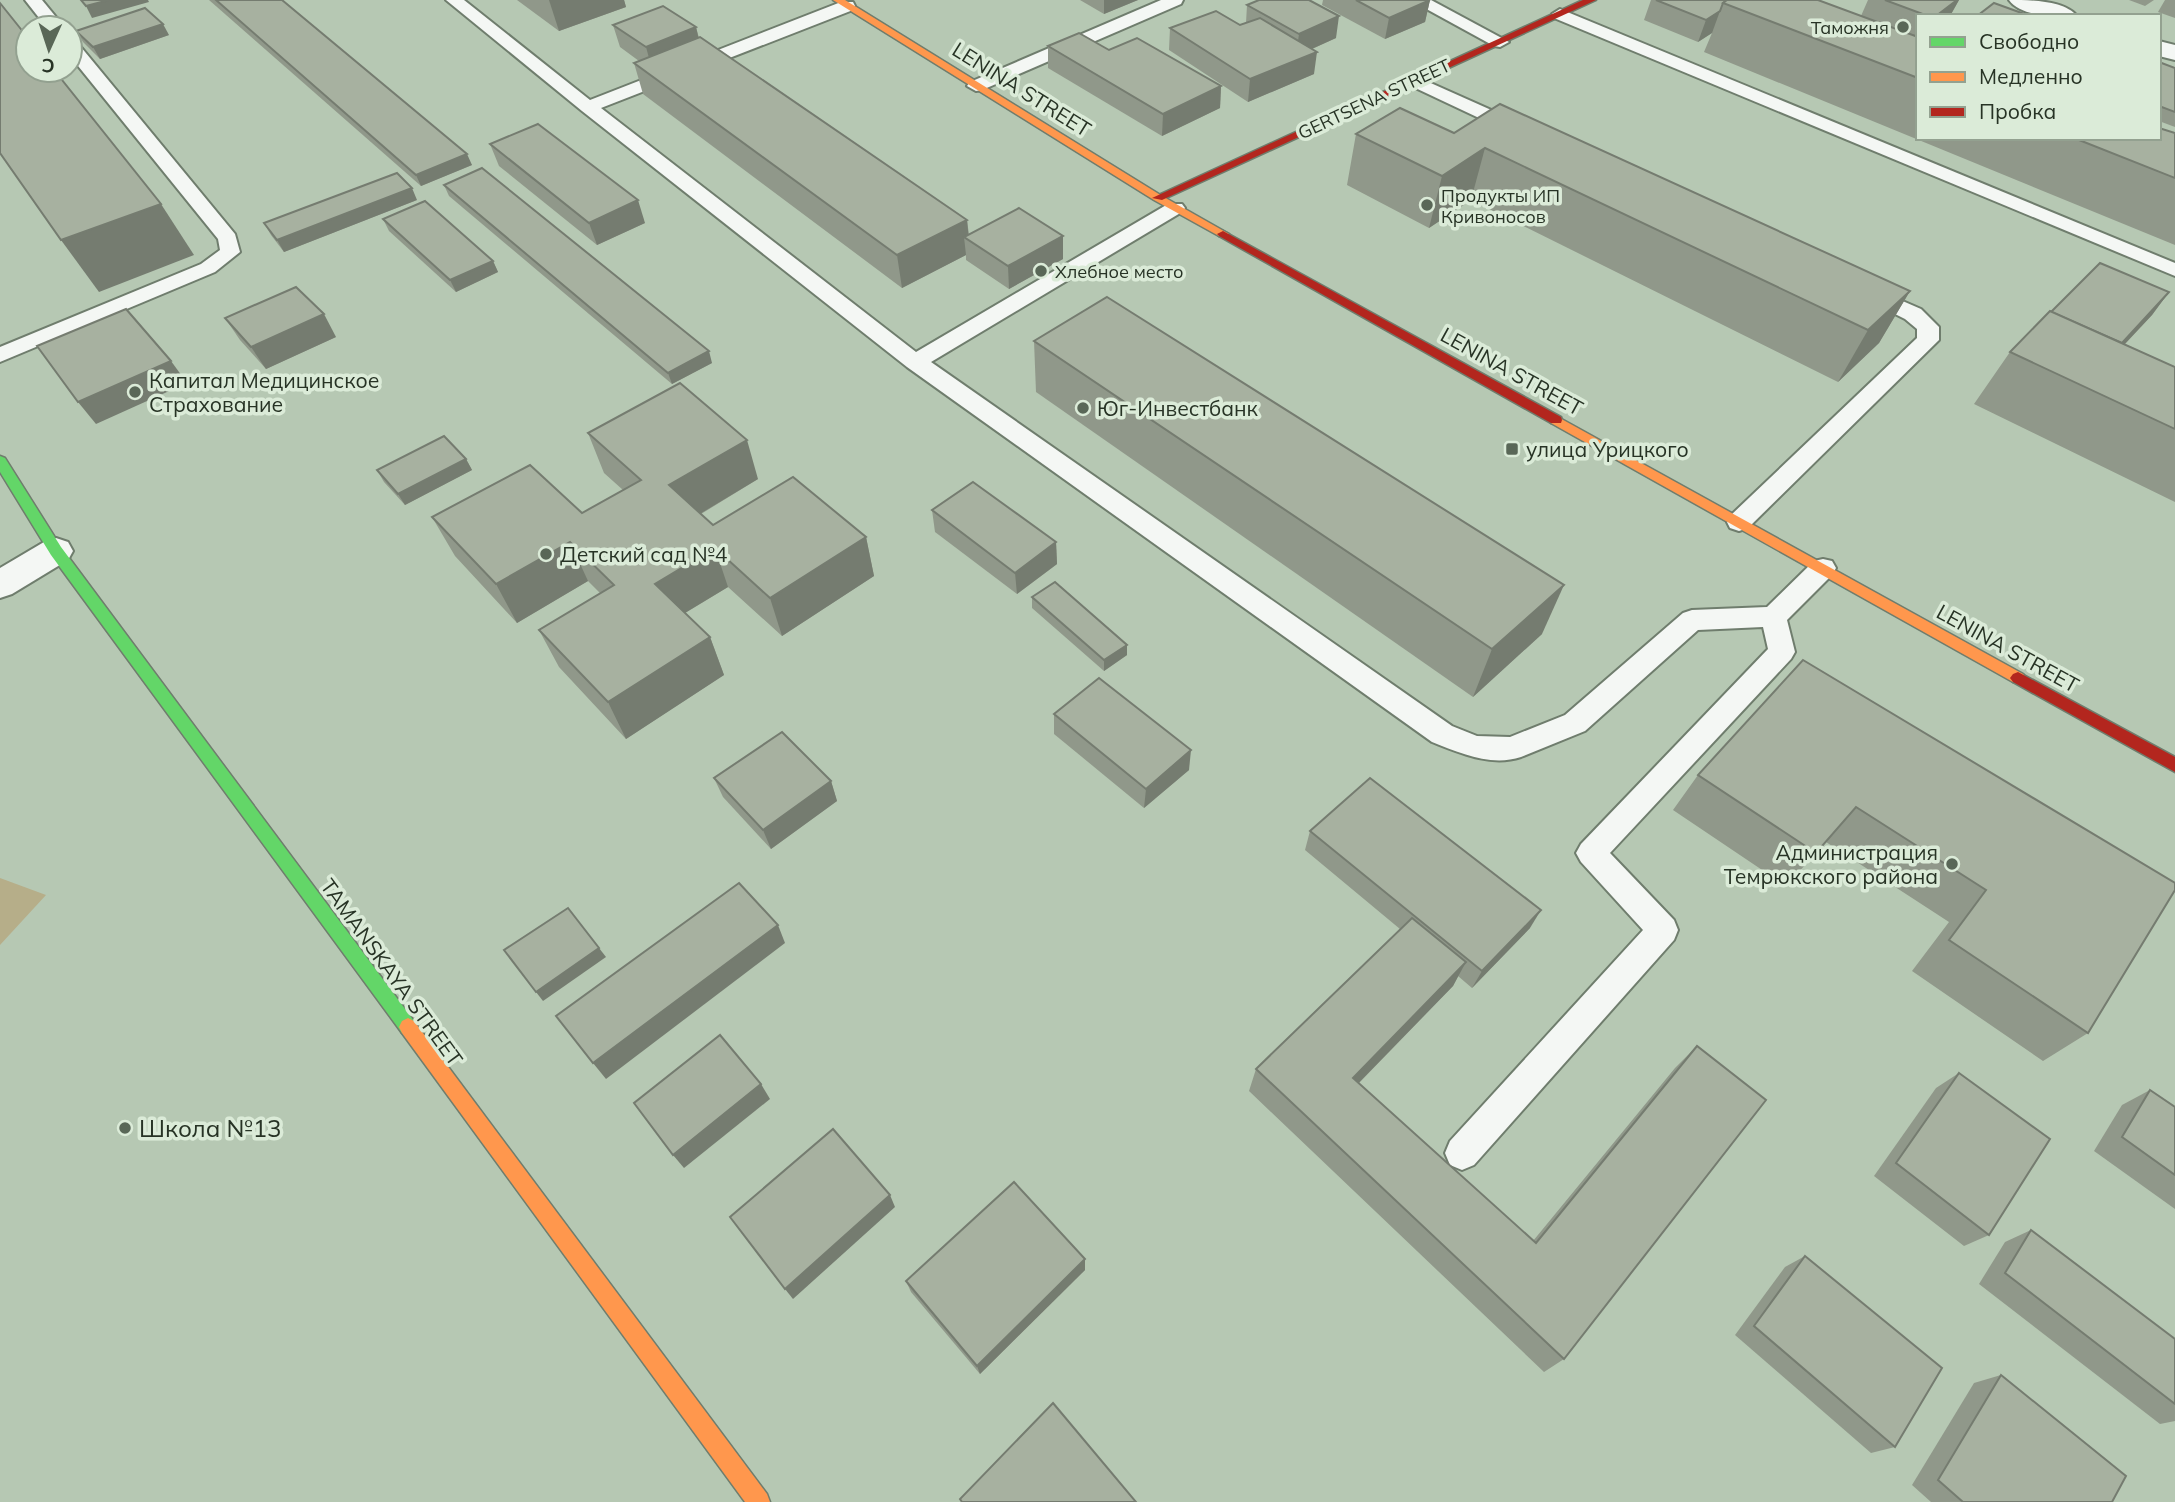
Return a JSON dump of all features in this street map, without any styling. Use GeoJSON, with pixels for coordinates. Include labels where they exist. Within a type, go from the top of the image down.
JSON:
{"type":"FeatureCollection","features":[{"type":"Feature","properties":{"kind":"street","name":"GERTSENA STREET"},"geometry":{"type":"LineString","coordinates":[[1167,203],[1415,80],[1591,0]]}},
{"type":"Feature","properties":{"kind":"street"},"geometry":{"type":"LineString","coordinates":[[2020,0],[2060,14]]}},
{"type":"Feature","properties":{"kind":"street","name":"LENINA STREET"},"geometry":{"type":"LineString","coordinates":[[842,3],[1167,203],[2175,765]]}},
{"type":"Feature","properties":{"kind":"street","name":"TAMANSKAYA STREET"},"geometry":{"type":"LineString","coordinates":[[0,461],[56,551],[759,1502]]}},
{"type":"Feature","properties":{"kind":"street"},"geometry":{"type":"LineString","coordinates":[[0,585],[56,551]]}},
{"type":"Feature","properties":{"kind":"lane"},"geometry":{"type":"LineString","coordinates":[[33,0],[44,14]]}},
{"type":"Feature","properties":{"kind":"lane"},"geometry":{"type":"LineString","coordinates":[[454,0],[915,362],[1442,734],[1475,747],[1511,749],[1575,723],[1692,620],[1773,617],[1823,568]]}},
{"type":"Feature","properties":{"kind":"lane"},"geometry":{"type":"LineString","coordinates":[[976,86],[1175,0]]}},
{"type":"Feature","properties":{"kind":"lane"},"geometry":{"type":"LineString","coordinates":[[1418,0],[1500,42]]}},
{"type":"Feature","properties":{"kind":"lane"},"geometry":{"type":"LineString","coordinates":[[588,107],[842,3]]}},
{"type":"Feature","properties":{"kind":"lane"},"geometry":{"type":"LineString","coordinates":[[1560,14],[2175,270]]}},
{"type":"Feature","properties":{"kind":"lane"},"geometry":{"type":"LineString","coordinates":[[0,355],[208,268],[230,252],[228,238],[84,62]]}},
{"type":"Feature","properties":{"kind":"lane"},"geometry":{"type":"LineString","coordinates":[[1415,80],[1539,139]]}},
{"type":"Feature","properties":{"kind":"lane"},"geometry":{"type":"LineString","coordinates":[[915,362],[1167,203]]}},
{"type":"Feature","properties":{"kind":"lane"},"geometry":{"type":"LineString","coordinates":[[1739,522],[1928,340],[1928,327],[1913,314],[1851,285]]}},
{"type":"Feature","properties":{"kind":"lane"},"geometry":{"type":"LineString","coordinates":[[1462,1153],[1663,930],[1591,853],[1782,652],[1773,617]]}},
{"type":"Feature","properties":{"kind":"shaded area"},"geometry":{"type":"Polygon","coordinates":[[[0,878],[46,895],[0,945],[0,878]]]}},
{"type":"Feature","properties":{"kind":"building"},"geometry":{"type":"Polygon","coordinates":[[[81,0],[109,0],[86,6],[81,0]]]}},
{"type":"Feature","properties":{"kind":"building"},"geometry":{"type":"Polygon","coordinates":[[[216,0],[282,0],[467,154],[416,175],[216,0]]]}},
{"type":"Feature","properties":{"kind":"building"},"geometry":{"type":"Polygon","coordinates":[[[1259,0],[1309,0],[1339,16],[1299,34],[1247,5],[1259,0]]]}},
{"type":"Feature","properties":{"kind":"building"},"geometry":{"type":"Polygon","coordinates":[[[1356,0],[1430,0],[1389,18],[1356,0]]]}},
{"type":"Feature","properties":{"kind":"building"},"geometry":{"type":"Polygon","coordinates":[[[1656,0],[1727,0],[1720,11],[1706,20],[1656,0]]]}},
{"type":"Feature","properties":{"kind":"building"},"geometry":{"type":"Polygon","coordinates":[[[1727,0],[1818,0],[1916,36],[1916,77],[1723,3],[1727,0]]]}},
{"type":"Feature","properties":{"kind":"building"},"geometry":{"type":"Polygon","coordinates":[[[1885,0],[1957,0],[1939,14],[1923,14],[1885,0]]]}},
{"type":"Feature","properties":{"kind":"building"},"geometry":{"type":"Polygon","coordinates":[[[0,3],[14,20],[14,84],[65,84],[161,204],[61,240],[0,153],[0,3]]]}},
{"type":"Feature","properties":{"kind":"building"},"geometry":{"type":"Polygon","coordinates":[[[1994,3],[2024,14],[1980,14],[1994,3]]]}},
{"type":"Feature","properties":{"kind":"building"},"geometry":{"type":"Polygon","coordinates":[[[663,6],[696,27],[646,47],[613,25],[663,6]]]}},
{"type":"Feature","properties":{"kind":"building"},"geometry":{"type":"Polygon","coordinates":[[[145,8],[163,24],[93,47],[84,39],[84,28],[145,8]]]}},
{"type":"Feature","properties":{"kind":"building"},"geometry":{"type":"Polygon","coordinates":[[[1216,11],[1240,25],[1260,18],[1317,52],[1250,79],[1170,28],[1216,11]]]}},
{"type":"Feature","properties":{"kind":"building"},"geometry":{"type":"Polygon","coordinates":[[[1079,33],[1109,50],[1137,38],[1221,86],[1163,114],[1048,46],[1079,33]]]}},
{"type":"Feature","properties":{"kind":"building"},"geometry":{"type":"Polygon","coordinates":[[[700,37],[967,220],[897,255],[634,63],[700,37]]]}},
{"type":"Feature","properties":{"kind":"building"},"geometry":{"type":"Polygon","coordinates":[[[2161,63],[2175,68],[2175,112],[2161,107],[2161,63]]]}},
{"type":"Feature","properties":{"kind":"building"},"geometry":{"type":"Polygon","coordinates":[[[1500,104],[1910,291],[1868,330],[1485,148],[1442,176],[1356,134],[1400,108],[1454,133],[1500,104]]]}},
{"type":"Feature","properties":{"kind":"building"},"geometry":{"type":"Polygon","coordinates":[[[538,124],[638,200],[589,223],[490,144],[538,124]]]}},
{"type":"Feature","properties":{"kind":"building"},"geometry":{"type":"Polygon","coordinates":[[[2161,129],[2175,133],[2175,178],[2079,140],[2161,140],[2161,129]]]}},
{"type":"Feature","properties":{"kind":"building"},"geometry":{"type":"Polygon","coordinates":[[[482,168],[709,351],[668,373],[444,185],[482,168]]]}},
{"type":"Feature","properties":{"kind":"building"},"geometry":{"type":"Polygon","coordinates":[[[397,173],[412,188],[277,240],[264,223],[397,173]]]}},
{"type":"Feature","properties":{"kind":"building"},"geometry":{"type":"Polygon","coordinates":[[[425,201],[493,261],[450,280],[383,219],[425,201]]]}},
{"type":"Feature","properties":{"kind":"building"},"geometry":{"type":"Polygon","coordinates":[[[1019,208],[1063,236],[1008,266],[964,237],[1019,208]]]}},
{"type":"Feature","properties":{"kind":"building"},"geometry":{"type":"Polygon","coordinates":[[[2100,263],[2169,292],[2122,343],[2051,312],[2100,263]]]}},
{"type":"Feature","properties":{"kind":"building"},"geometry":{"type":"Polygon","coordinates":[[[296,287],[324,314],[251,347],[225,318],[296,287]]]}},
{"type":"Feature","properties":{"kind":"building"},"geometry":{"type":"Polygon","coordinates":[[[1107,297],[1564,585],[1492,649],[1034,341],[1107,297]]]}},
{"type":"Feature","properties":{"kind":"building"},"geometry":{"type":"Polygon","coordinates":[[[126,309],[171,361],[78,402],[37,346],[126,309]]]}},
{"type":"Feature","properties":{"kind":"building"},"geometry":{"type":"Polygon","coordinates":[[[2050,311],[2175,367],[2175,429],[2010,352],[2050,311]]]}},
{"type":"Feature","properties":{"kind":"building"},"geometry":{"type":"Polygon","coordinates":[[[680,383],[747,440],[669,485],[713,525],[793,477],[866,537],[770,598],[715,548],[655,584],[710,637],[608,702],[539,630],[614,585],[570,542],[496,584],[432,517],[530,465],[582,513],[641,480],[588,433],[680,383]]]}},
{"type":"Feature","properties":{"kind":"building"},"geometry":{"type":"Polygon","coordinates":[[[444,436],[466,459],[398,494],[377,470],[444,436]]]}},
{"type":"Feature","properties":{"kind":"building"},"geometry":{"type":"Polygon","coordinates":[[[973,482],[1056,542],[1015,573],[932,510],[973,482]]]}},
{"type":"Feature","properties":{"kind":"building"},"geometry":{"type":"Polygon","coordinates":[[[1055,582],[1127,645],[1104,660],[1032,597],[1055,582]]]}},
{"type":"Feature","properties":{"kind":"building","name":"Администрация Темрюкского района"},"geometry":{"type":"Polygon","coordinates":[[[1803,660],[2175,883],[2175,890],[2088,1033],[1949,940],[1986,890],[1856,807],[1816,853],[1698,775],[1803,660]]]}},
{"type":"Feature","properties":{"kind":"building"},"geometry":{"type":"Polygon","coordinates":[[[1099,678],[1191,750],[1146,789],[1054,714],[1099,678]]]}},
{"type":"Feature","properties":{"kind":"building"},"geometry":{"type":"Polygon","coordinates":[[[782,732],[831,781],[763,830],[714,778],[782,732]]]}},
{"type":"Feature","properties":{"kind":"building"},"geometry":{"type":"Polygon","coordinates":[[[1370,778],[1541,910],[1482,971],[1310,831],[1370,778]]]}},
{"type":"Feature","properties":{"kind":"building"},"geometry":{"type":"Polygon","coordinates":[[[739,883],[778,925],[593,1063],[556,1016],[739,883]]]}},
{"type":"Feature","properties":{"kind":"building"},"geometry":{"type":"Polygon","coordinates":[[[568,908],[599,948],[536,992],[504,950],[568,908]]]}},
{"type":"Feature","properties":{"kind":"building"},"geometry":{"type":"Polygon","coordinates":[[[1412,918],[1466,962],[1353,1078],[1536,1243],[1697,1046],[1766,1100],[1564,1359],[1256,1069],[1412,918]]]}},
{"type":"Feature","properties":{"kind":"building"},"geometry":{"type":"Polygon","coordinates":[[[720,1035],[761,1084],[673,1155],[634,1103],[720,1035]]]}},
{"type":"Feature","properties":{"kind":"building"},"geometry":{"type":"Polygon","coordinates":[[[1959,1073],[2050,1139],[1989,1235],[1896,1163],[1959,1073]]]}},
{"type":"Feature","properties":{"kind":"building"},"geometry":{"type":"Polygon","coordinates":[[[2150,1090],[2175,1107],[2175,1175],[2122,1137],[2150,1090]]]}},
{"type":"Feature","properties":{"kind":"building"},"geometry":{"type":"Polygon","coordinates":[[[833,1129],[890,1195],[785,1289],[730,1217],[833,1129]]]}},
{"type":"Feature","properties":{"kind":"building"},"geometry":{"type":"Polygon","coordinates":[[[1014,1182],[1085,1259],[977,1366],[906,1281],[1014,1182]]]}},
{"type":"Feature","properties":{"kind":"building"},"geometry":{"type":"Polygon","coordinates":[[[2031,1230],[2175,1339],[2175,1404],[2005,1273],[2031,1230]]]}},
{"type":"Feature","properties":{"kind":"building"},"geometry":{"type":"Polygon","coordinates":[[[1805,1256],[1942,1368],[1895,1447],[1754,1326],[1805,1256]]]}},
{"type":"Feature","properties":{"kind":"building"},"geometry":{"type":"Polygon","coordinates":[[[2001,1375],[2126,1476],[2112,1502],[1963,1502],[1938,1480],[2001,1375]]]}},
{"type":"Feature","properties":{"kind":"building"},"geometry":{"type":"Polygon","coordinates":[[[1053,1403],[1136,1502],[962,1502],[960,1499],[1053,1403]]]}},
{"type":"Feature","properties":{"kind":"traffic: fast"},"geometry":{"type":"LineString","coordinates":[[0,461],[56,551],[408,1027]]}},
{"type":"Feature","properties":{"kind":"traffic: slow"},"geometry":{"type":"LineString","coordinates":[[838,0],[1158,198],[1223,234]]}},
{"type":"Feature","properties":{"kind":"traffic: slow"},"geometry":{"type":"LineString","coordinates":[[1556,420],[2018,678]]}},
{"type":"Feature","properties":{"kind":"traffic: slow"},"geometry":{"type":"LineString","coordinates":[[408,1027],[759,1502]]}},
{"type":"Feature","properties":{"kind":"traffic: jam"},"geometry":{"type":"LineString","coordinates":[[1158,198],[1591,0]]}},
{"type":"Feature","properties":{"kind":"traffic: jam"},"geometry":{"type":"LineString","coordinates":[[1223,234],[1556,420]]}},
{"type":"Feature","properties":{"kind":"traffic: jam"},"geometry":{"type":"LineString","coordinates":[[2018,678],[2175,765]]}},
{"type":"Feature","properties":{"kind":"place","name":"Таможня"},"geometry":{"type":"Point","coordinates":[1903,27]}},
{"type":"Feature","properties":{"kind":"place","name":"Продукты ИП Кривоносов"},"geometry":{"type":"Point","coordinates":[1427,205]}},
{"type":"Feature","properties":{"kind":"place","name":"Хлебное место"},"geometry":{"type":"Point","coordinates":[1041,271]}},
{"type":"Feature","properties":{"kind":"place","name":"Капитал Медицинское Страхование"},"geometry":{"type":"Point","coordinates":[135,392]}},
{"type":"Feature","properties":{"kind":"place","name":"Юг-Инвестбанк"},"geometry":{"type":"Point","coordinates":[1083,408]}},
{"type":"Feature","properties":{"kind":"place","name":"улица Урицкого"},"geometry":{"type":"Point","coordinates":[1512,449]}},
{"type":"Feature","properties":{"kind":"place","name":"Детский сад №4"},"geometry":{"type":"Point","coordinates":[546,554]}},
{"type":"Feature","properties":{"kind":"place","name":"Администрация Темрюкского района"},"geometry":{"type":"Point","coordinates":[1952,864]}},
{"type":"Feature","properties":{"kind":"place","name":"Школа №13"},"geometry":{"type":"Point","coordinates":[125,1128]}}]}
